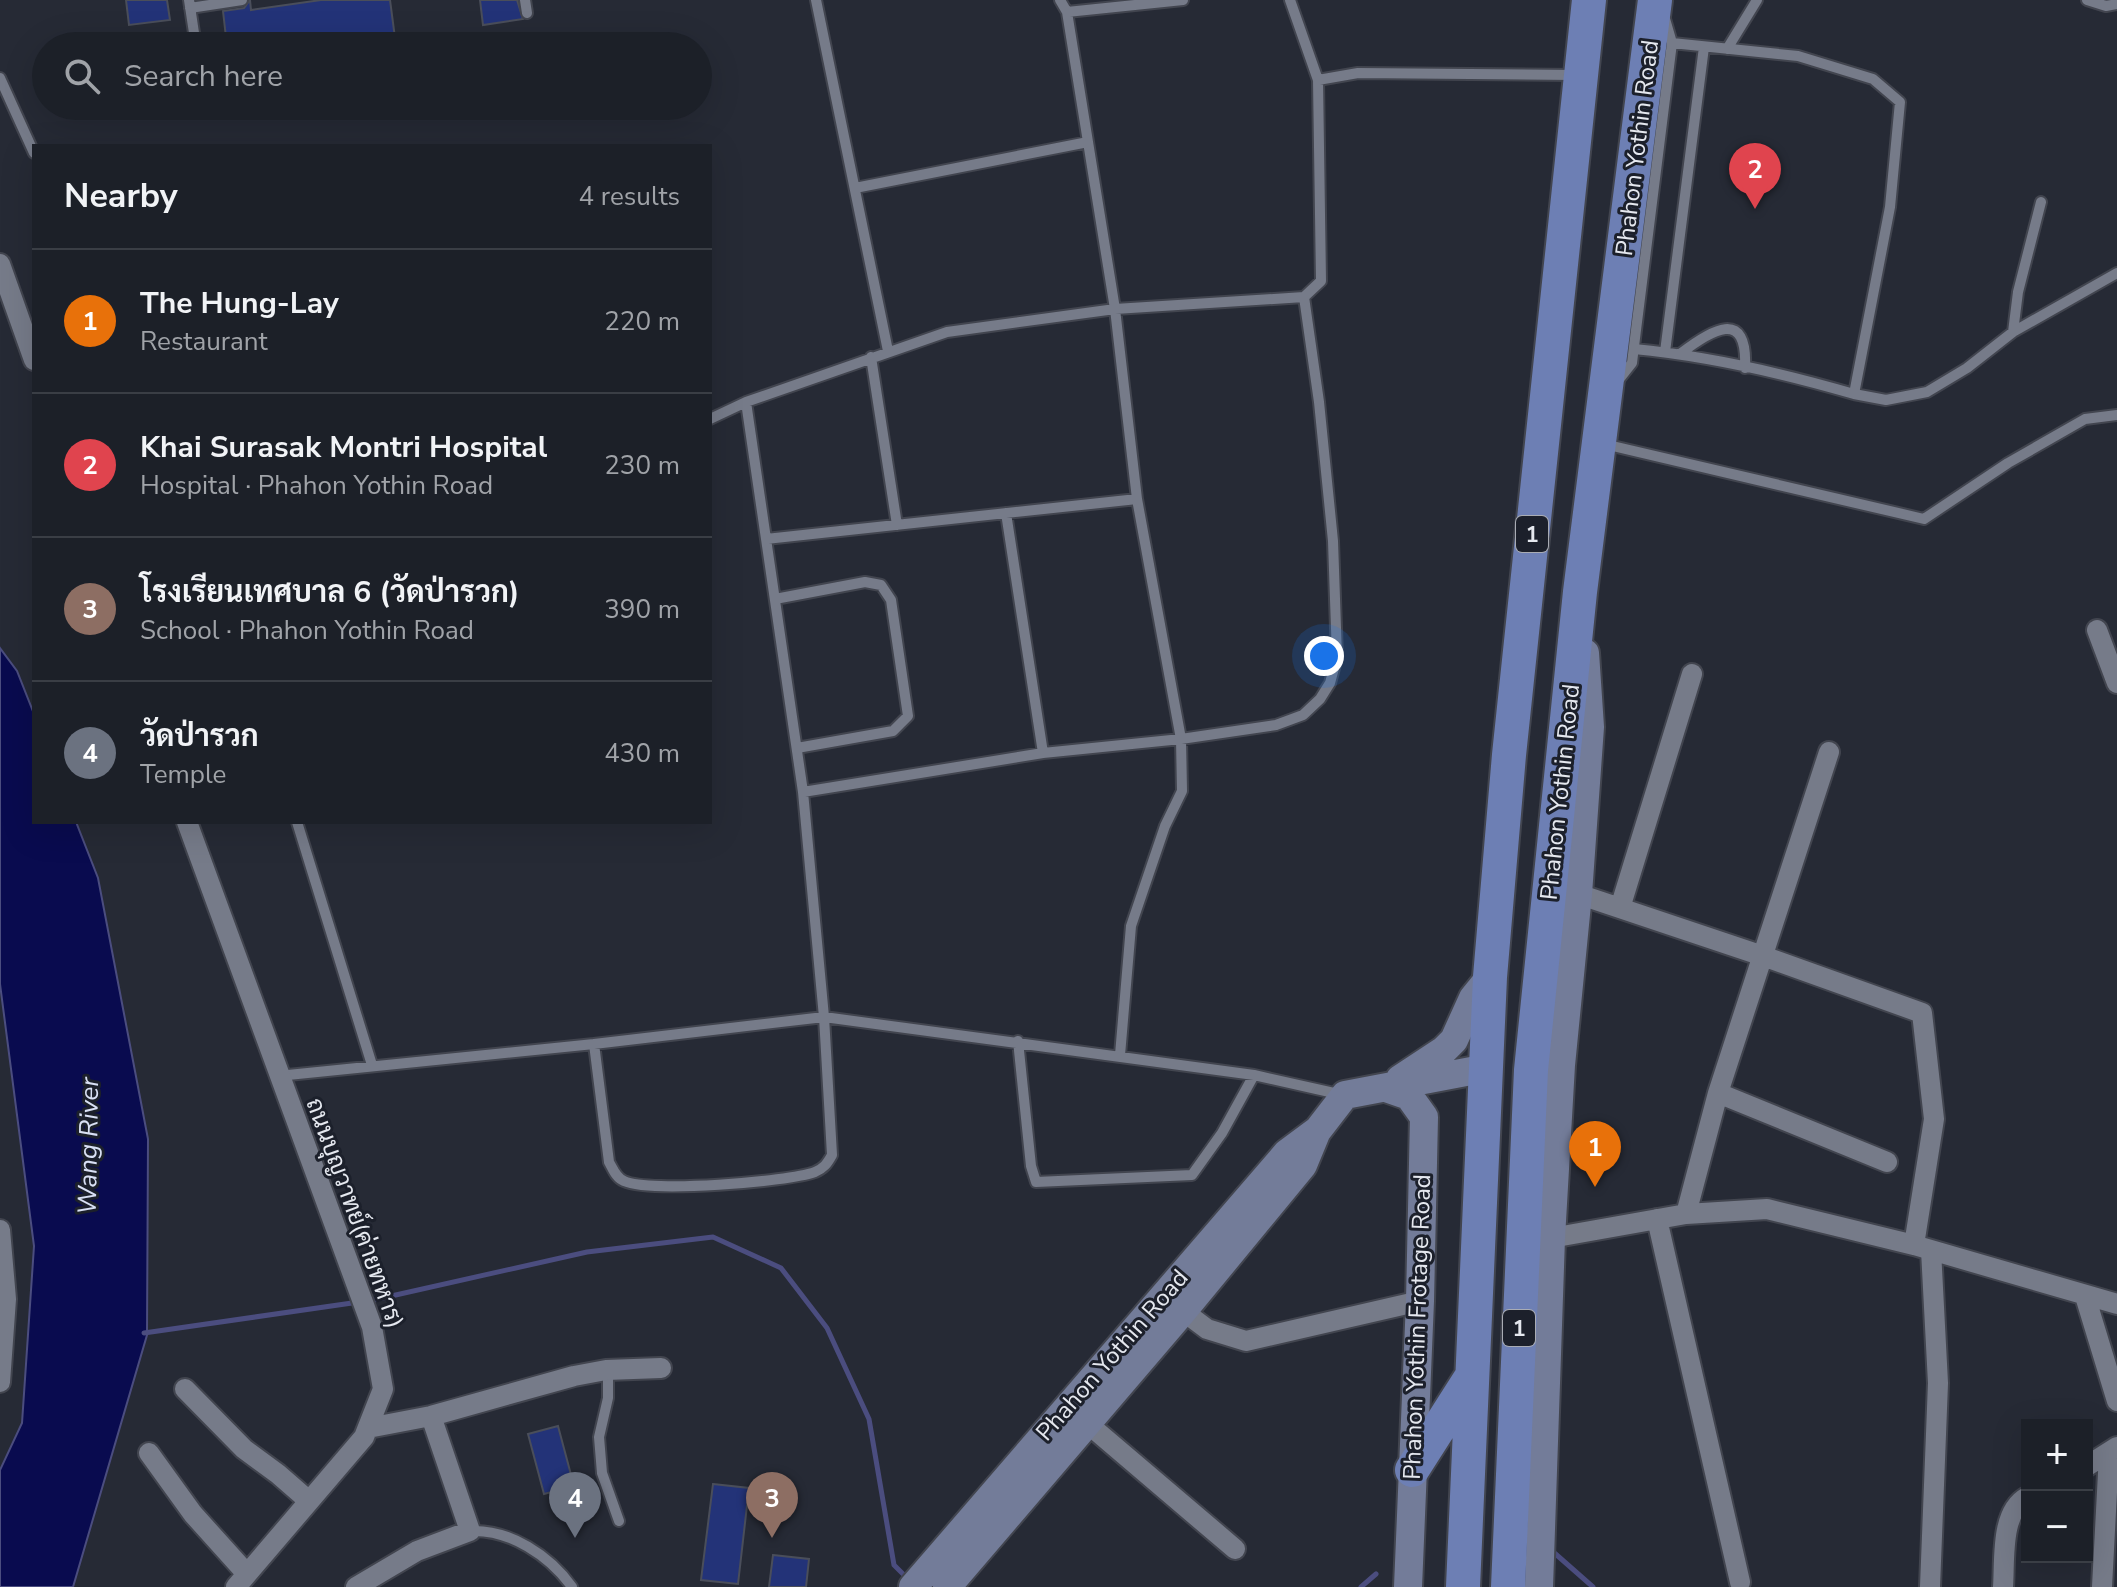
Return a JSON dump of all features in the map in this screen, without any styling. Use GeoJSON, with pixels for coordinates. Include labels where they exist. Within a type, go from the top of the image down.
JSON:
{"type":"FeatureCollection","features":[{"type":"Feature","properties":{"kind":"highway","name":"1"},"geometry":{"type":"LineString","coordinates":[[1463,1587],[1490,977],[1509,755],[1589,0]]}},
{"type":"Feature","properties":{"kind":"highway","name":"Phahon Yothin Road"},"geometry":{"type":"LineString","coordinates":[[1508,1587],[1531,1070],[1580,592],[1657,0]]}},
{"type":"Feature","properties":{"kind":"highway"},"geometry":{"type":"LineString","coordinates":[[1487,1068],[1531,1070]]}},
{"type":"Feature","properties":{"kind":"highway"},"geometry":{"type":"LineString","coordinates":[[1412,1470],[1473,1374]]}},
{"type":"Feature","properties":{"kind":"main road","name":"1"},"geometry":{"type":"LineString","coordinates":[[1539,1587],[1551,1238],[1561,1065],[1590,727],[1580,592]]}},
{"type":"Feature","properties":{"kind":"main road"},"geometry":{"type":"LineString","coordinates":[[1386,1088],[1444,1050],[1454,1040],[1473,998],[1490,977]]}},
{"type":"Feature","properties":{"kind":"main road"},"geometry":{"type":"LineString","coordinates":[[1345,1095],[1487,1068]]}},
{"type":"Feature","properties":{"kind":"main road","name":"Phahon Yothin Frotage Road"},"geometry":{"type":"LineString","coordinates":[[1386,1088],[1409,1096],[1424,1117],[1408,1587]]}},
{"type":"Feature","properties":{"kind":"main road","name":"Phahon Yothin Road"},"geometry":{"type":"LineString","coordinates":[[927,1584],[1087,1423],[1183,1311],[1303,1165],[1318,1130],[1345,1095]]}},
{"type":"Feature","properties":{"kind":"main road","name":"Phahon Yothin Road"},"geometry":{"type":"LineString","coordinates":[[927,1584],[1287,1153],[1318,1130]]}},
{"type":"Feature","properties":{"kind":"street"},"geometry":{"type":"LineString","coordinates":[[0,264],[32,354]]}},
{"type":"Feature","properties":{"kind":"street"},"geometry":{"type":"LineString","coordinates":[[2097,630],[2117,683]]}},
{"type":"Feature","properties":{"kind":"street"},"geometry":{"type":"LineString","coordinates":[[1620,908],[1692,674]]}},
{"type":"Feature","properties":{"kind":"street"},"geometry":{"type":"LineString","coordinates":[[1686,1214],[1718,1093],[1829,752]]}},
{"type":"Feature","properties":{"kind":"street","name":"ถนนบุญวาทย์(ค่ายทหาร)"},"geometry":{"type":"LineString","coordinates":[[188,824],[372,1327],[383,1389],[364,1437],[241,1580]]}},
{"type":"Feature","properties":{"kind":"street"},"geometry":{"type":"LineString","coordinates":[[1578,894],[1922,1013],[1934,1119],[1922,1247],[1938,1383],[1930,1587]]}},
{"type":"Feature","properties":{"kind":"street"},"geometry":{"type":"LineString","coordinates":[[1718,1093],[1887,1162]]}},
{"type":"Feature","properties":{"kind":"street"},"geometry":{"type":"LineString","coordinates":[[1551,1238],[1686,1214],[1767,1209],[1922,1247],[2117,1304]]}},
{"type":"Feature","properties":{"kind":"street"},"geometry":{"type":"LineString","coordinates":[[1657,1219],[1740,1582]]}},
{"type":"Feature","properties":{"kind":"street"},"geometry":{"type":"LineString","coordinates":[[0,1230],[6,1299],[0,1382]]}},
{"type":"Feature","properties":{"kind":"street"},"geometry":{"type":"LineString","coordinates":[[2085,1296],[2117,1401]]}},
{"type":"Feature","properties":{"kind":"street"},"geometry":{"type":"LineString","coordinates":[[1183,1311],[1207,1329],[1246,1341],[1420,1301]]}},
{"type":"Feature","properties":{"kind":"street"},"geometry":{"type":"LineString","coordinates":[[368,1428],[431,1416],[555,1380],[608,1370],[661,1368]]}},
{"type":"Feature","properties":{"kind":"street"},"geometry":{"type":"LineString","coordinates":[[185,1389],[244,1449],[309,1501]]}},
{"type":"Feature","properties":{"kind":"street"},"geometry":{"type":"LineString","coordinates":[[356,1587],[417,1551],[470,1531],[431,1416]]}},
{"type":"Feature","properties":{"kind":"street"},"geometry":{"type":"LineString","coordinates":[[1087,1423],[1235,1549]]}},
{"type":"Feature","properties":{"kind":"street"},"geometry":{"type":"LineString","coordinates":[[2093,1463],[2113,1451]]}},
{"type":"Feature","properties":{"kind":"street"},"geometry":{"type":"LineString","coordinates":[[2102,1587],[2113,1451]]}},
{"type":"Feature","properties":{"kind":"street"},"geometry":{"type":"LineString","coordinates":[[149,1453],[241,1580]]}},
{"type":"Feature","properties":{"kind":"street"},"geometry":{"type":"LineString","coordinates":[[2003,1587],[2008,1525],[2016,1505],[2021,1501]]}},
{"type":"Feature","properties":{"kind":"lane"},"geometry":{"type":"LineString","coordinates":[[194,32],[189,4],[242,0]]}},
{"type":"Feature","properties":{"kind":"lane"},"geometry":{"type":"LineString","coordinates":[[525,0],[527,13]]}},
{"type":"Feature","properties":{"kind":"lane"},"geometry":{"type":"LineString","coordinates":[[816,0],[888,351]]}},
{"type":"Feature","properties":{"kind":"lane"},"geometry":{"type":"LineString","coordinates":[[1060,0],[1067,12],[1115,309],[1137,499],[1181,739],[1182,791],[1165,826],[1131,926],[1120,1055]]}},
{"type":"Feature","properties":{"kind":"lane"},"geometry":{"type":"LineString","coordinates":[[1067,12],[1183,0]]}},
{"type":"Feature","properties":{"kind":"lane"},"geometry":{"type":"LineString","coordinates":[[712,418],[746,402],[947,332],[1115,309],[1304,297],[1321,281],[1318,80],[1290,0]]}},
{"type":"Feature","properties":{"kind":"lane"},"geometry":{"type":"LineString","coordinates":[[1607,397],[1632,363],[1634,349],[1672,43],[1657,0]]}},
{"type":"Feature","properties":{"kind":"lane"},"geometry":{"type":"LineString","coordinates":[[1727,49],[1757,0]]}},
{"type":"Feature","properties":{"kind":"lane"},"geometry":{"type":"LineString","coordinates":[[2087,0],[2106,6],[2117,4]]}},
{"type":"Feature","properties":{"kind":"lane"},"geometry":{"type":"LineString","coordinates":[[1672,43],[1798,56],[1873,79],[1900,102],[1890,207],[1854,394]]}},
{"type":"Feature","properties":{"kind":"lane"},"geometry":{"type":"LineString","coordinates":[[1665,352],[1704,47]]}},
{"type":"Feature","properties":{"kind":"lane"},"geometry":{"type":"LineString","coordinates":[[1318,80],[1358,73],[1581,75]]}},
{"type":"Feature","properties":{"kind":"lane"},"geometry":{"type":"LineString","coordinates":[[0,78],[32,149]]}},
{"type":"Feature","properties":{"kind":"lane"},"geometry":{"type":"LineString","coordinates":[[855,188],[1088,142]]}},
{"type":"Feature","properties":{"kind":"lane"},"geometry":{"type":"LineString","coordinates":[[2013,332],[2018,292],[2041,202]]}},
{"type":"Feature","properties":{"kind":"lane"},"geometry":{"type":"LineString","coordinates":[[1634,349],[1680,354],[1886,400],[1927,392],[1967,368],[2013,332],[2117,273]]}},
{"type":"Feature","properties":{"kind":"lane"},"geometry":{"type":"LineString","coordinates":[[803,792],[1043,753],[1181,739],[1276,725],[1303,715],[1320,699],[1330,683],[1337,657],[1333,541],[1319,402],[1304,297]]}},
{"type":"Feature","properties":{"kind":"lane"},"geometry":{"type":"LineString","coordinates":[[1680,354],[1715,330],[1729,330],[1739,333],[1744,340],[1745,368]]}},
{"type":"Feature","properties":{"kind":"lane"},"geometry":{"type":"LineString","coordinates":[[871,357],[897,525]]}},
{"type":"Feature","properties":{"kind":"lane"},"geometry":{"type":"LineString","coordinates":[[594,1044],[609,1162],[624,1181],[668,1188],[732,1183],[813,1172],[826,1166],[832,1155],[824,1017],[803,792],[746,402]]}},
{"type":"Feature","properties":{"kind":"lane"},"geometry":{"type":"LineString","coordinates":[[1599,443],[1924,519],[2008,463],[2085,419],[2117,415]]}},
{"type":"Feature","properties":{"kind":"lane"},"geometry":{"type":"LineString","coordinates":[[766,539],[1137,499]]}},
{"type":"Feature","properties":{"kind":"lane"},"geometry":{"type":"LineString","coordinates":[[1006,513],[1043,753]]}},
{"type":"Feature","properties":{"kind":"lane"},"geometry":{"type":"LineString","coordinates":[[775,599],[865,582],[881,585],[891,600],[908,716],[893,731],[797,748]]}},
{"type":"Feature","properties":{"kind":"lane"},"geometry":{"type":"LineString","coordinates":[[298,824],[372,1065]]}},
{"type":"Feature","properties":{"kind":"lane"},"geometry":{"type":"LineString","coordinates":[[278,1076],[824,1017],[1254,1075],[1345,1095]]}},
{"type":"Feature","properties":{"kind":"lane"},"geometry":{"type":"LineString","coordinates":[[1018,1041],[1031,1166],[1036,1182],[1192,1175],[1222,1133],[1254,1075]]}},
{"type":"Feature","properties":{"kind":"lane"},"geometry":{"type":"LineString","coordinates":[[608,1370],[608,1398],[599,1429],[599,1446],[602,1473],[619,1521]]}},
{"type":"Feature","properties":{"kind":"lane"},"geometry":{"type":"LineString","coordinates":[[470,1531],[495,1534],[530,1548],[559,1569],[572,1587]]}},
{"type":"Feature","properties":{"kind":"water","name":"Wang River"},"geometry":{"type":"Polygon","coordinates":[[[0,648],[17,671],[32,709],[32,824],[77,824],[98,878],[148,1139],[147,1335],[73,1587],[0,1587],[0,1470],[22,1423],[34,1246],[0,984],[0,648]]]}},
{"type":"Feature","properties":{"kind":"building"},"geometry":{"type":"Polygon","coordinates":[[[126,0],[167,0],[170,20],[129,25],[126,0]]]}},
{"type":"Feature","properties":{"kind":"building"},"geometry":{"type":"Polygon","coordinates":[[[250,0],[251,10],[321,0],[390,0],[394,32],[225,32],[223,11],[244,8],[250,0]]]}},
{"type":"Feature","properties":{"kind":"building"},"geometry":{"type":"Polygon","coordinates":[[[480,0],[517,0],[523,19],[483,25],[480,0]]]}},
{"type":"Feature","properties":{"kind":"building"},"geometry":{"type":"Polygon","coordinates":[[[558,1426],[574,1486],[544,1494],[528,1434],[558,1426]]]}},
{"type":"Feature","properties":{"kind":"building"},"geometry":{"type":"Polygon","coordinates":[[[713,1484],[749,1488],[738,1584],[701,1580],[713,1484]]]}},
{"type":"Feature","properties":{"kind":"building"},"geometry":{"type":"Polygon","coordinates":[[[773,1555],[809,1559],[806,1587],[769,1587],[773,1555]]]}},
{"type":"Feature","properties":{"kind":"waterway"},"geometry":{"type":"LineString","coordinates":[[369,1301],[587,1252],[713,1237],[781,1268],[827,1328],[869,1419],[894,1565],[909,1580]]}},
{"type":"Feature","properties":{"kind":"waterway"},"geometry":{"type":"LineString","coordinates":[[144,1333],[359,1302]]}},
{"type":"Feature","properties":{"kind":"waterway"},"geometry":{"type":"LineString","coordinates":[[1551,1550],[1593,1587]]}},
{"type":"Feature","properties":{"kind":"waterway"},"geometry":{"type":"LineString","coordinates":[[1361,1587],[1376,1574]]}},
{"type":"Feature","properties":{"kind":"place","name":"Khai Surasak Montri Hospital"},"geometry":{"type":"Point","coordinates":[1755,209]}},
{"type":"Feature","properties":{"kind":"place","name":"The Hung-Lay"},"geometry":{"type":"Point","coordinates":[1595,1187]}},
{"type":"Feature","properties":{"kind":"place","name":"วัดป่ารวก"},"geometry":{"type":"Point","coordinates":[575,1538]}},
{"type":"Feature","properties":{"kind":"place","name":"โรงเรียนเทศบาล 6 (วัดป่ารวก)"},"geometry":{"type":"Point","coordinates":[772,1538]}}]}
